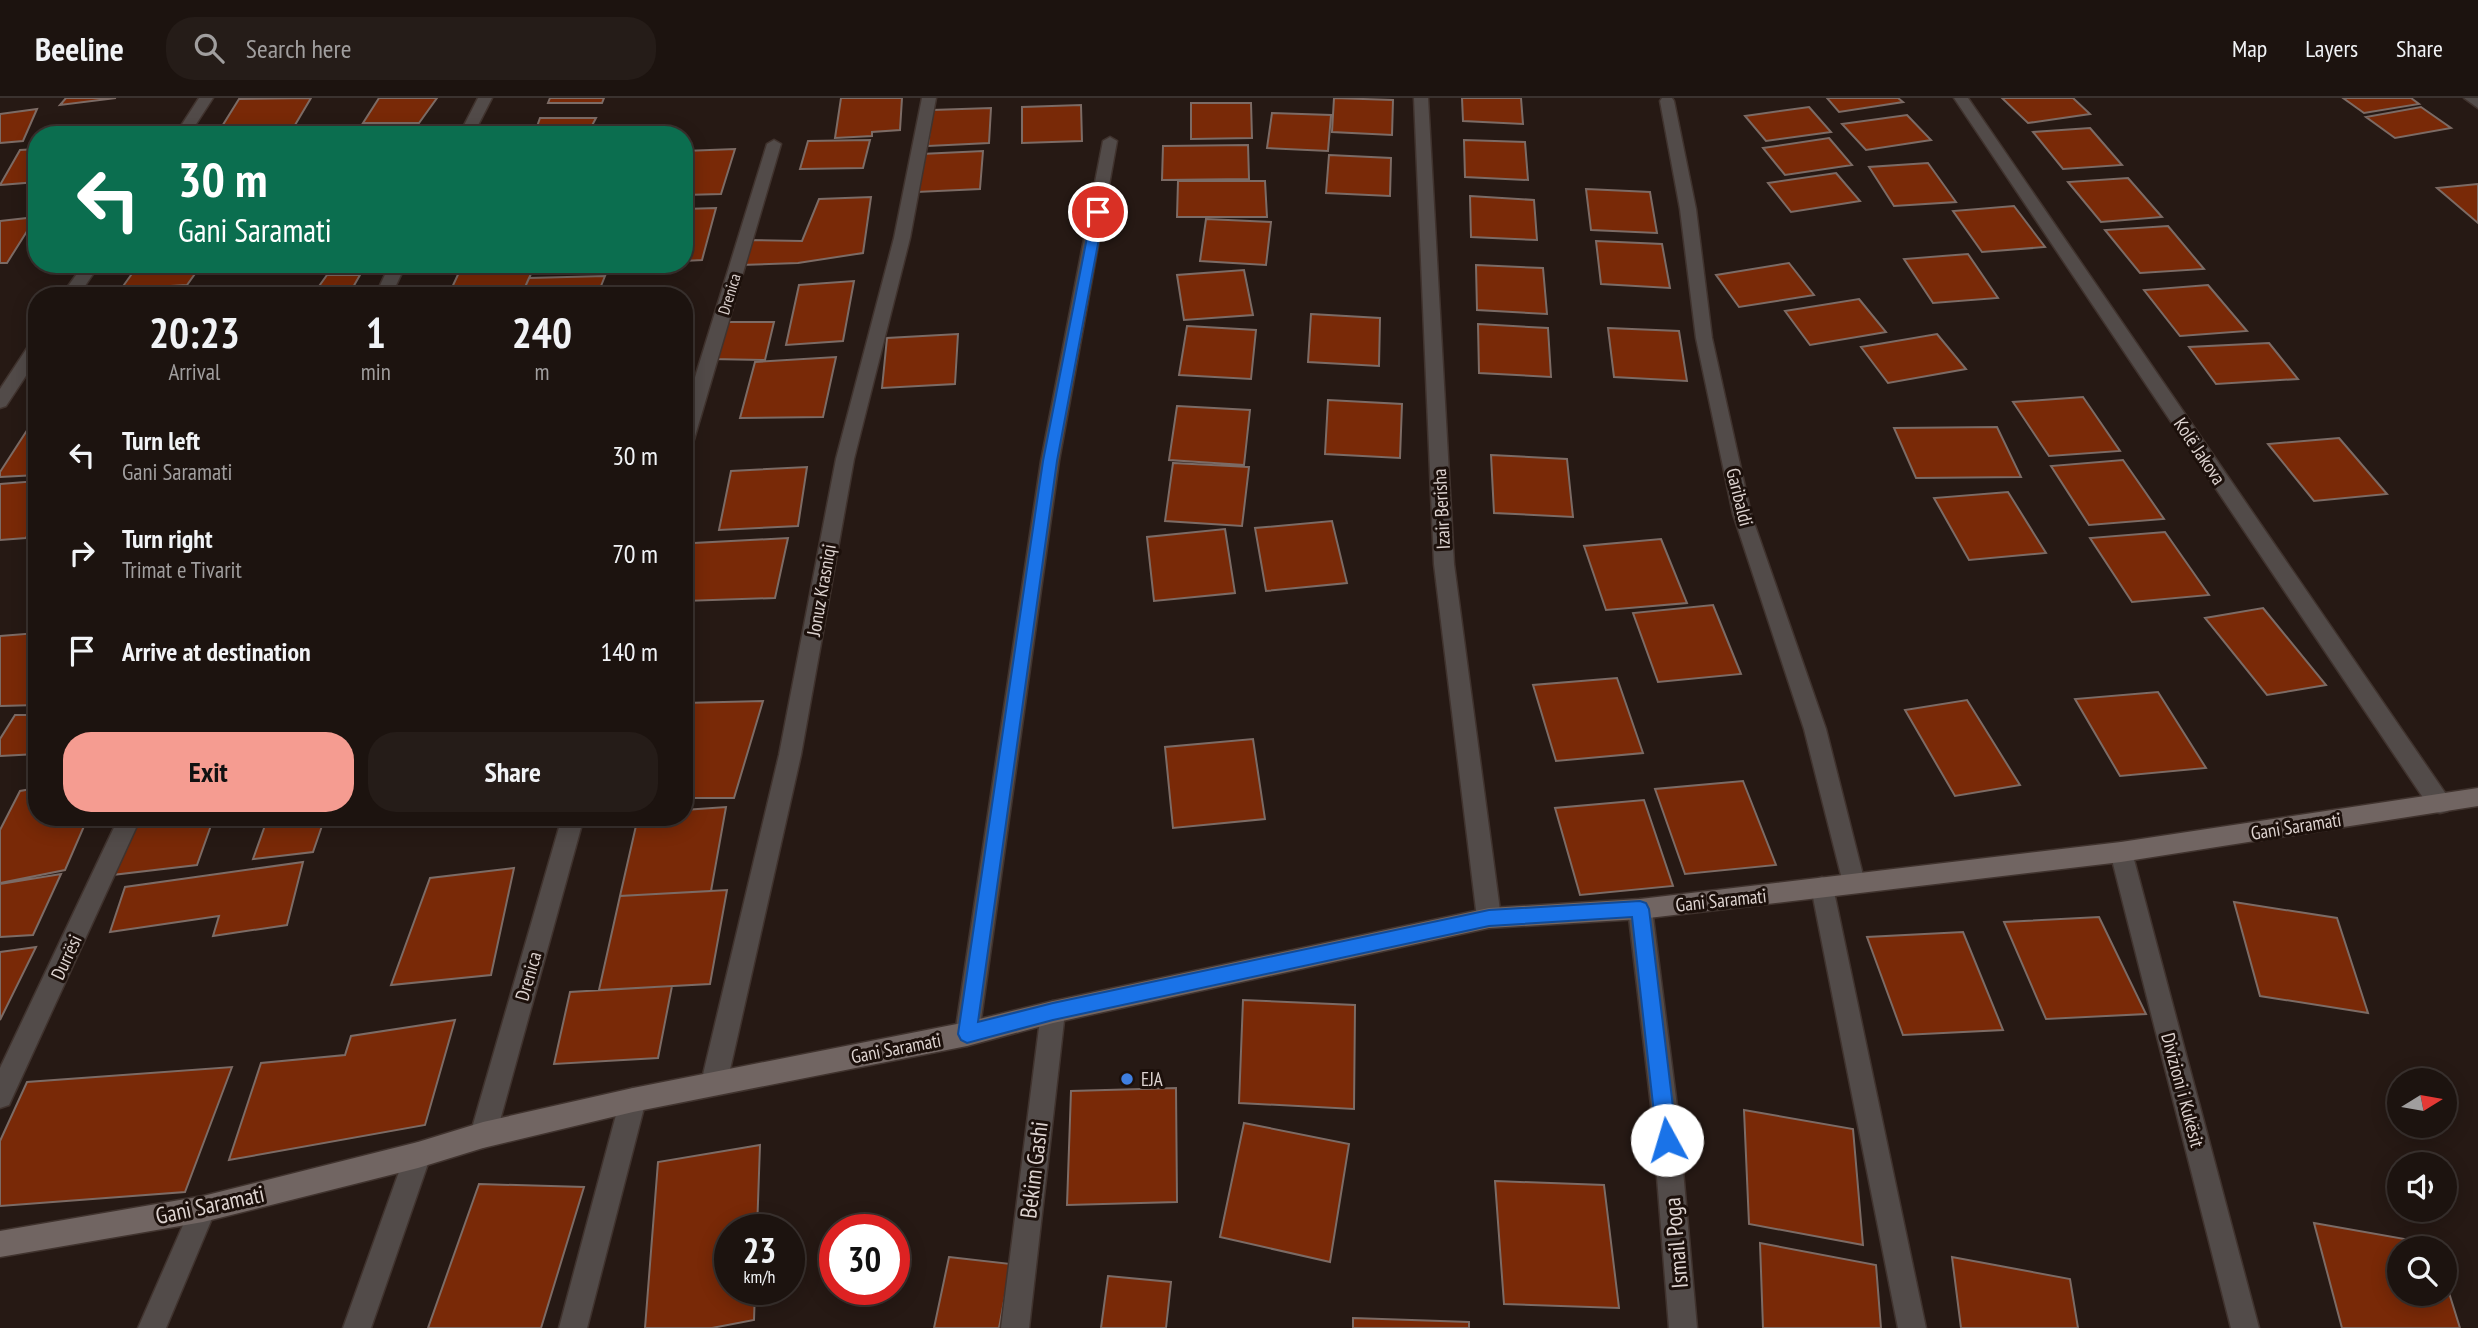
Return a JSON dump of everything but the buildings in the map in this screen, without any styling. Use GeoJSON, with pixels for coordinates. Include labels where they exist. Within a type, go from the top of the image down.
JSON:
{"type":"FeatureCollection","features":[{"type":"Feature","properties":{"kind":"street"},"geometry":{"type":"LineString","coordinates":[[188,126],[206,98]]}},
{"type":"Feature","properties":{"kind":"street"},"geometry":{"type":"LineString","coordinates":[[471,126],[485,98]]}},
{"type":"Feature","properties":{"kind":"street","name":"Jonuz Krasniqi"},"geometry":{"type":"LineString","coordinates":[[714,1083],[790,755],[845,459],[902,239],[929,98]]}},
{"type":"Feature","properties":{"kind":"street","name":"Izair Berisha"},"geometry":{"type":"LineString","coordinates":[[1421,98],[1444,564],[1489,918]]}},
{"type":"Feature","properties":{"kind":"street","name":"Kolë Jakova"},"geometry":{"type":"LineString","coordinates":[[1961,98],[2440,804]]}},
{"type":"Feature","properties":{"kind":"street"},"geometry":{"type":"LineString","coordinates":[[2471,98],[2478,104]]}},
{"type":"Feature","properties":{"kind":"street","name":"Garibaldi"},"geometry":{"type":"LineString","coordinates":[[1667,101],[1688,209],[1703,338],[1742,514],[1815,729],[1854,883]]}},
{"type":"Feature","properties":{"kind":"street"},"geometry":{"type":"LineString","coordinates":[[967,1034],[1050,461],[1110,141]]}},
{"type":"Feature","properties":{"kind":"street","name":"Drenica"},"geometry":{"type":"LineString","coordinates":[[693,413],[774,144]]}},
{"type":"Feature","properties":{"kind":"street"},"geometry":{"type":"LineString","coordinates":[[0,402],[28,360]]}},
{"type":"Feature","properties":{"kind":"street","name":"Gani Saramati"},"geometry":{"type":"LineString","coordinates":[[0,1244],[203,1209],[418,1156],[483,1135],[633,1100],[967,1034],[1053,1012],[1489,918],[1640,909],[2121,852],[2478,797]]}},
{"type":"Feature","properties":{"kind":"street","name":"Durrësi"},"geometry":{"type":"LineString","coordinates":[[0,1096],[127,826]]}},
{"type":"Feature","properties":{"kind":"street","name":"Drenica"},"geometry":{"type":"LineString","coordinates":[[483,1135],[570,826]]}},
{"type":"Feature","properties":{"kind":"street","name":"Divizioni i Kukësit"},"geometry":{"type":"LineString","coordinates":[[2121,852],[2245,1328]]}},
{"type":"Feature","properties":{"kind":"street"},"geometry":{"type":"LineString","coordinates":[[1822,887],[1912,1328]]}},
{"type":"Feature","properties":{"kind":"street","name":"Ismail Poga"},"geometry":{"type":"LineString","coordinates":[[1640,909],[1665,1114],[1683,1328]]}},
{"type":"Feature","properties":{"kind":"street","name":"Bekim Gashi"},"geometry":{"type":"LineString","coordinates":[[1015,1328],[1053,1012]]}},
{"type":"Feature","properties":{"kind":"street"},"geometry":{"type":"LineString","coordinates":[[573,1328],[633,1100]]}},
{"type":"Feature","properties":{"kind":"street"},"geometry":{"type":"LineString","coordinates":[[357,1328],[418,1156]]}},
{"type":"Feature","properties":{"kind":"street"},"geometry":{"type":"LineString","coordinates":[[152,1328],[203,1209]]}},
{"type":"Feature","properties":{"kind":"place","name":"EJA"},"geometry":{"type":"Point","coordinates":[1127,1079]}},
{"type":"Feature","properties":{"kind":"route"},"geometry":{"type":"LineString","coordinates":[[1098,212],[1050,461],[967,1034],[1053,1012],[1489,918],[1640,909],[1667,1140]]}}]}
